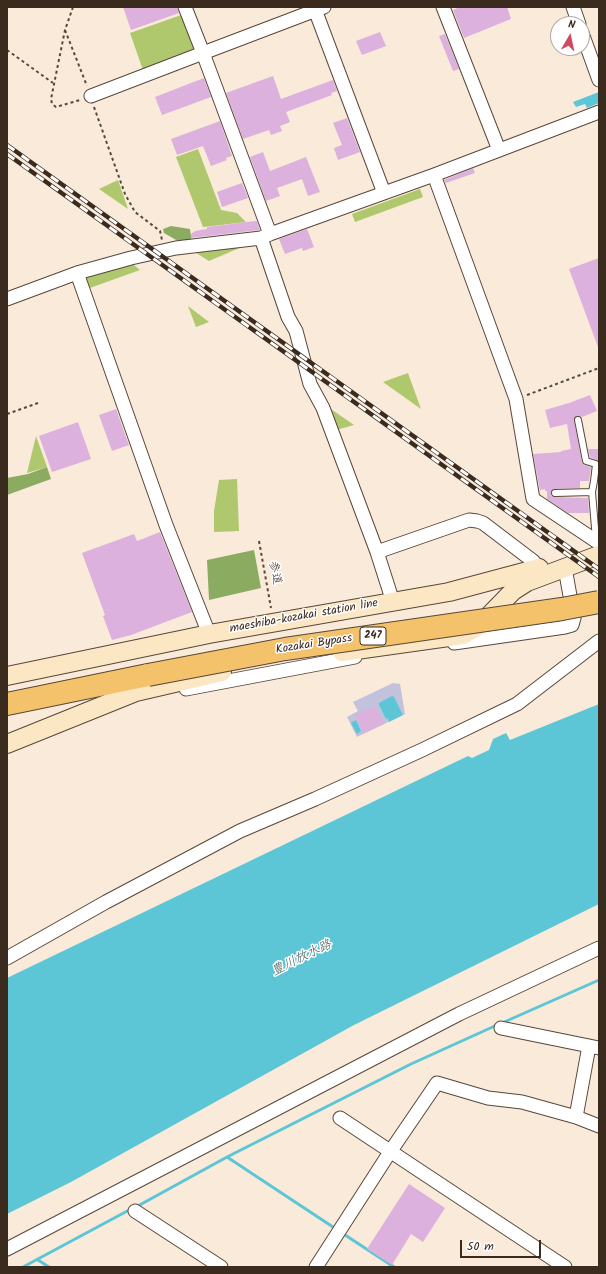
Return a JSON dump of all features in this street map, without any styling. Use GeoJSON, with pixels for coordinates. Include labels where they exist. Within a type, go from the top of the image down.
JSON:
{"type":"FeatureCollection","features":[{"type":"Feature","properties":{"kind":"highway","name":"Kozakai Bypass"},"geometry":{"type":"LineString","coordinates":[[7,704],[286,649],[562,609],[599,602]]}},
{"type":"Feature","properties":{"kind":"main road","name":"maeshiba-kozakai station line"},"geometry":{"type":"LineString","coordinates":[[7,676],[209,634],[449,592],[539,568],[598,548]]}},
{"type":"Feature","properties":{"kind":"main road"},"geometry":{"type":"LineString","coordinates":[[7,744],[136,692],[184,680],[262,663],[463,635],[479,626],[513,591],[527,582],[565,568],[598,548]]}},
{"type":"Feature","properties":{"kind":"street"},"geometry":{"type":"LineString","coordinates":[[185,7],[265,236],[288,317],[296,332],[310,384],[323,408],[377,552],[393,602]]}},
{"type":"Feature","properties":{"kind":"street"},"geometry":{"type":"LineString","coordinates":[[443,7],[499,150]]}},
{"type":"Feature","properties":{"kind":"street"},"geometry":{"type":"LineString","coordinates":[[90,96],[317,8],[384,193]]}},
{"type":"Feature","properties":{"kind":"street"},"geometry":{"type":"LineString","coordinates":[[590,55],[599,80]]}},
{"type":"Feature","properties":{"kind":"street"},"geometry":{"type":"LineString","coordinates":[[7,299],[77,273],[131,258],[176,248],[265,236],[434,175],[599,112]]}},
{"type":"Feature","properties":{"kind":"street"},"geometry":{"type":"LineString","coordinates":[[434,175],[516,399],[533,499],[598,548]]}},
{"type":"Feature","properties":{"kind":"street"},"geometry":{"type":"LineString","coordinates":[[77,273],[166,526],[209,634]]}},
{"type":"Feature","properties":{"kind":"street"},"geometry":{"type":"LineString","coordinates":[[377,552],[469,520],[483,523],[533,560],[539,568]]}},
{"type":"Feature","properties":{"kind":"street"},"geometry":{"type":"LineString","coordinates":[[184,680],[186,689],[354,658],[565,627],[572,624],[574,618],[565,568]]}},
{"type":"Feature","properties":{"kind":"street"},"geometry":{"type":"LineString","coordinates":[[7,958],[106,902],[240,832],[422,750],[517,704],[599,640]]}},
{"type":"Feature","properties":{"kind":"street"},"geometry":{"type":"LineString","coordinates":[[7,1249],[50,1228],[459,1014],[599,948]]}},
{"type":"Feature","properties":{"kind":"street"},"geometry":{"type":"LineString","coordinates":[[501,1028],[594,1047],[576,1117]]}},
{"type":"Feature","properties":{"kind":"street"},"geometry":{"type":"LineString","coordinates":[[316,1267],[390,1152],[437,1083],[488,1098],[522,1102],[576,1117],[599,1126]]}},
{"type":"Feature","properties":{"kind":"street"},"geometry":{"type":"LineString","coordinates":[[340,1118],[565,1267]]}},
{"type":"Feature","properties":{"kind":"street"},"geometry":{"type":"LineString","coordinates":[[135,1211],[221,1267]]}},
{"type":"Feature","properties":{"kind":"lane"},"geometry":{"type":"LineString","coordinates":[[578,420],[586,462],[596,464],[592,492],[598,548]]}},
{"type":"Feature","properties":{"kind":"lane"},"geometry":{"type":"LineString","coordinates":[[555,493],[592,492]]}},
{"type":"Feature","properties":{"kind":"path"},"geometry":{"type":"LineString","coordinates":[[73,7],[65,30],[51,99],[52,104],[56,107],[90,96]]}},
{"type":"Feature","properties":{"kind":"path"},"geometry":{"type":"LineString","coordinates":[[65,30],[125,194],[135,212],[160,231],[164,246],[176,248]]}},
{"type":"Feature","properties":{"kind":"path"},"geometry":{"type":"LineString","coordinates":[[7,50],[54,83]]}},
{"type":"Feature","properties":{"kind":"path"},"geometry":{"type":"LineString","coordinates":[[516,399],[599,368]]}},
{"type":"Feature","properties":{"kind":"path"},"geometry":{"type":"LineString","coordinates":[[7,414],[38,403]]}},
{"type":"Feature","properties":{"kind":"path","name":"参道"},"geometry":{"type":"LineString","coordinates":[[258,541],[271,608]]}},
{"type":"Feature","properties":{"kind":"shaded area"},"geometry":{"type":"Polygon","coordinates":[[[393,683],[400,684],[405,714],[357,737],[347,717],[358,711],[353,702],[393,683]]]}},
{"type":"Feature","properties":{"kind":"green space"},"geometry":{"type":"Polygon","coordinates":[[[184,14],[198,53],[144,73],[130,33],[184,14]]]}},
{"type":"Feature","properties":{"kind":"green space"},"geometry":{"type":"Polygon","coordinates":[[[198,149],[221,210],[237,213],[246,222],[203,227],[176,157],[198,149]]]}},
{"type":"Feature","properties":{"kind":"green space"},"geometry":{"type":"Polygon","coordinates":[[[118,180],[128,209],[99,189],[118,180]]]}},
{"type":"Feature","properties":{"kind":"green space"},"geometry":{"type":"Polygon","coordinates":[[[420,189],[423,197],[355,222],[352,214],[420,189]]]}},
{"type":"Feature","properties":{"kind":"green space"},"geometry":{"type":"Polygon","coordinates":[[[171,226],[190,229],[192,244],[185,245],[164,233],[163,229],[171,226]]]}},
{"type":"Feature","properties":{"kind":"green space"},"geometry":{"type":"Polygon","coordinates":[[[244,246],[209,261],[193,251],[244,246]]]}},
{"type":"Feature","properties":{"kind":"green space"},"geometry":{"type":"Polygon","coordinates":[[[129,261],[140,270],[87,289],[83,277],[129,261]]]}},
{"type":"Feature","properties":{"kind":"green space"},"geometry":{"type":"Polygon","coordinates":[[[188,306],[209,322],[196,327],[188,306]]]}},
{"type":"Feature","properties":{"kind":"green space"},"geometry":{"type":"Polygon","coordinates":[[[408,373],[421,409],[383,382],[408,373]]]}},
{"type":"Feature","properties":{"kind":"green space"},"geometry":{"type":"Polygon","coordinates":[[[328,407],[354,425],[336,430],[328,407]]]}},
{"type":"Feature","properties":{"kind":"green space"},"geometry":{"type":"Polygon","coordinates":[[[36,436],[47,467],[27,473],[36,436]]]}},
{"type":"Feature","properties":{"kind":"green space"},"geometry":{"type":"Polygon","coordinates":[[[47,467],[51,479],[7,495],[7,478],[28,474],[47,467]]]}},
{"type":"Feature","properties":{"kind":"green space"},"geometry":{"type":"Polygon","coordinates":[[[237,479],[239,531],[214,532],[214,511],[219,480],[237,479]]]}},
{"type":"Feature","properties":{"kind":"green space"},"geometry":{"type":"Polygon","coordinates":[[[254,550],[261,588],[209,600],[207,560],[254,550]]]}},
{"type":"Feature","properties":{"kind":"water"},"geometry":{"type":"Polygon","coordinates":[[[599,92],[599,103],[587,108],[585,104],[576,107],[573,102],[599,92]]]}},
{"type":"Feature","properties":{"kind":"water"},"geometry":{"type":"Polygon","coordinates":[[[392,696],[394,697],[403,715],[389,722],[388,718],[386,719],[379,703],[392,696]]]}},
{"type":"Feature","properties":{"kind":"water","name":"豊川放水路"},"geometry":{"type":"Polygon","coordinates":[[[599,704],[599,904],[354,1025],[71,1182],[7,1214],[7,978],[468,756],[472,758],[489,750],[493,739],[506,733],[510,740],[599,704]]]}},
{"type":"Feature","properties":{"kind":"water"},"geometry":{"type":"Polygon","coordinates":[[[356,720],[361,731],[357,734],[351,723],[356,720]]]}},
{"type":"Feature","properties":{"kind":"building"},"geometry":{"type":"Polygon","coordinates":[[[123,7],[177,7],[179,13],[131,30],[123,7]]]}},
{"type":"Feature","properties":{"kind":"building"},"geometry":{"type":"Polygon","coordinates":[[[460,7],[507,7],[511,19],[464,38],[453,10],[460,7]]]}},
{"type":"Feature","properties":{"kind":"building"},"geometry":{"type":"Polygon","coordinates":[[[380,32],[386,46],[362,55],[356,41],[380,32]]]}},
{"type":"Feature","properties":{"kind":"building"},"geometry":{"type":"Polygon","coordinates":[[[445,34],[459,69],[453,71],[439,36],[445,34]]]}},
{"type":"Feature","properties":{"kind":"building"},"geometry":{"type":"Polygon","coordinates":[[[273,76],[281,99],[333,80],[337,91],[331,93],[332,95],[286,112],[290,122],[280,126],[282,131],[271,135],[269,130],[243,139],[226,93],[273,76]]]}},
{"type":"Feature","properties":{"kind":"building"},"geometry":{"type":"Polygon","coordinates":[[[204,78],[211,97],[162,115],[155,97],[204,78]]]}},
{"type":"Feature","properties":{"kind":"building"},"geometry":{"type":"Polygon","coordinates":[[[347,118],[360,152],[338,160],[334,148],[342,145],[333,123],[347,118]]]}},
{"type":"Feature","properties":{"kind":"building"},"geometry":{"type":"Polygon","coordinates":[[[220,121],[232,156],[226,158],[227,160],[211,166],[203,146],[177,155],[171,139],[220,121]]]}},
{"type":"Feature","properties":{"kind":"building"},"geometry":{"type":"Polygon","coordinates":[[[263,152],[270,171],[306,157],[320,192],[308,196],[302,179],[277,188],[280,196],[266,201],[250,157],[263,152]]]}},
{"type":"Feature","properties":{"kind":"building"},"geometry":{"type":"Polygon","coordinates":[[[473,168],[475,173],[446,183],[444,180],[473,168]]]}},
{"type":"Feature","properties":{"kind":"building"},"geometry":{"type":"Polygon","coordinates":[[[242,183],[248,198],[222,207],[217,192],[242,183]]]}},
{"type":"Feature","properties":{"kind":"building"},"geometry":{"type":"Polygon","coordinates":[[[257,221],[260,230],[191,238],[191,234],[195,231],[207,229],[207,227],[257,221]]]}},
{"type":"Feature","properties":{"kind":"building"},"geometry":{"type":"Polygon","coordinates":[[[307,229],[314,247],[303,251],[302,248],[285,254],[279,239],[307,229]]]}},
{"type":"Feature","properties":{"kind":"building"},"geometry":{"type":"Polygon","coordinates":[[[599,258],[599,347],[598,347],[569,269],[599,258]]]}},
{"type":"Feature","properties":{"kind":"building"},"geometry":{"type":"Polygon","coordinates":[[[590,395],[597,411],[582,417],[577,416],[574,420],[582,462],[584,465],[591,467],[589,481],[580,481],[580,488],[554,489],[551,493],[551,496],[555,497],[588,498],[589,513],[568,513],[547,499],[547,491],[545,491],[545,489],[540,490],[533,454],[561,452],[571,449],[567,424],[550,428],[545,410],[590,395]]]}},
{"type":"Feature","properties":{"kind":"building"},"geometry":{"type":"Polygon","coordinates":[[[116,409],[129,445],[112,451],[99,415],[116,409]]]}},
{"type":"Feature","properties":{"kind":"building"},"geometry":{"type":"Polygon","coordinates":[[[78,422],[91,459],[52,472],[39,436],[78,422]]]}},
{"type":"Feature","properties":{"kind":"building"},"geometry":{"type":"Polygon","coordinates":[[[588,449],[599,449],[599,461],[590,457],[588,449]]]}},
{"type":"Feature","properties":{"kind":"building"},"geometry":{"type":"Polygon","coordinates":[[[160,532],[192,612],[131,635],[112,640],[103,616],[105,615],[82,553],[134,534],[137,541],[160,532]]]}},
{"type":"Feature","properties":{"kind":"building"},"geometry":{"type":"Polygon","coordinates":[[[375,706],[384,724],[364,733],[355,715],[375,706]]]}},
{"type":"Feature","properties":{"kind":"building"},"geometry":{"type":"Polygon","coordinates":[[[409,1184],[445,1208],[423,1242],[411,1234],[392,1265],[367,1249],[409,1184]]]}},
{"type":"Feature","properties":{"kind":"waterway"},"geometry":{"type":"LineString","coordinates":[[502,1023],[599,980]]}},
{"type":"Feature","properties":{"kind":"waterway"},"geometry":{"type":"LineString","coordinates":[[136,1207],[227,1157],[411,1064],[497,1025]]}},
{"type":"Feature","properties":{"kind":"waterway"},"geometry":{"type":"LineString","coordinates":[[227,1157],[336,1229]]}},
{"type":"Feature","properties":{"kind":"waterway"},"geometry":{"type":"LineString","coordinates":[[23,1267],[131,1209]]}},
{"type":"Feature","properties":{"kind":"waterway"},"geometry":{"type":"LineString","coordinates":[[342,1233],[394,1267]]}},
{"type":"Feature","properties":{"kind":"waterway"},"geometry":{"type":"LineString","coordinates":[[38,1260],[49,1267]]}},
{"type":"Feature","properties":{"kind":"railway"},"geometry":{"type":"LineString","coordinates":[[7,145],[599,569]]}},
{"type":"Feature","properties":{"kind":"railway"},"geometry":{"type":"LineString","coordinates":[[7,154],[599,577]]}}]}
